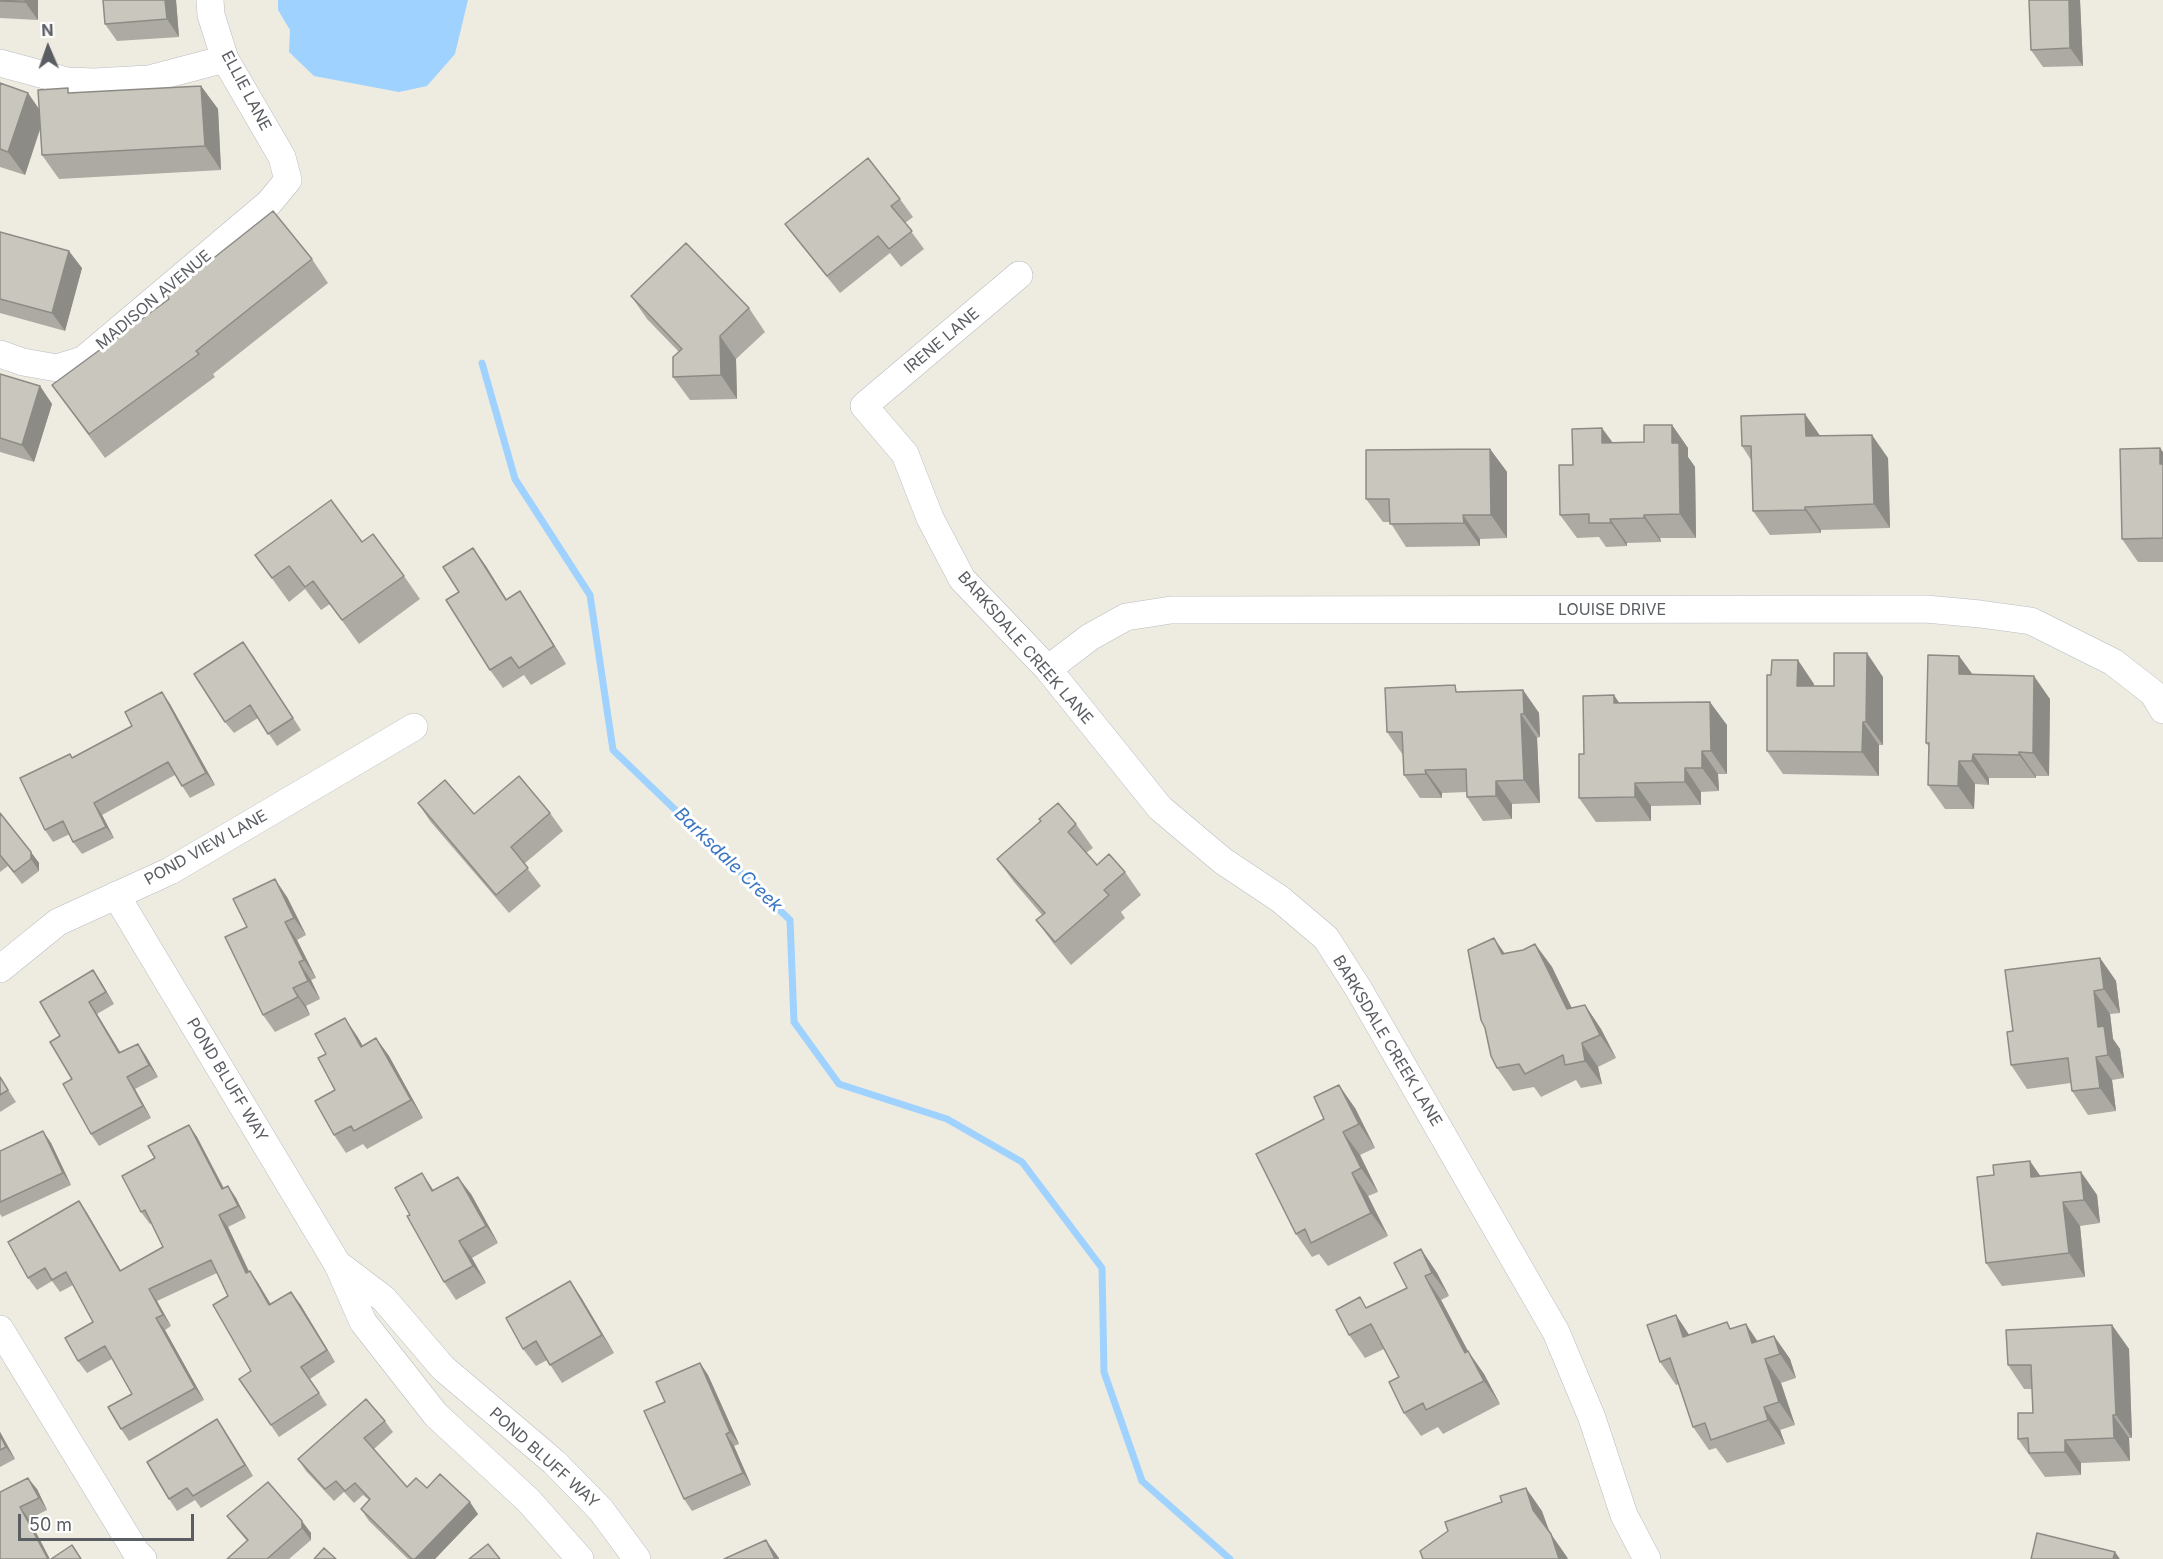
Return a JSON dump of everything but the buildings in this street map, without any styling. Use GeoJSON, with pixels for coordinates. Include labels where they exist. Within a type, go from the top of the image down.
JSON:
{"type":"FeatureCollection","features":[{"type":"Feature","properties":{"kind":"street","name":"ELLIE LANE"},"geometry":{"type":"LineString","coordinates":[[210,0],[211,15],[225,59],[282,157],[288,180]]}},
{"type":"Feature","properties":{"kind":"street"},"geometry":{"type":"LineString","coordinates":[[0,63],[67,81],[94,82],[149,80],[225,59]]}},
{"type":"Feature","properties":{"kind":"street","name":"MADISON AVENUE"},"geometry":{"type":"LineString","coordinates":[[0,354],[22,362],[57,369],[83,360],[269,203],[288,180]]}},
{"type":"Feature","properties":{"kind":"street","name":"IRENE LANE"},"geometry":{"type":"LineString","coordinates":[[864,406],[1019,276]]}},
{"type":"Feature","properties":{"kind":"street","name":"BARKSDALE CREEK LANE"},"geometry":{"type":"LineString","coordinates":[[864,406],[905,454],[930,518],[962,579],[1048,669],[1160,808],[1223,861],[1280,899],[1326,939],[1358,988],[1556,1332],[1592,1418],[1624,1515],[1647,1559]]}},
{"type":"Feature","properties":{"kind":"street","name":"LOUISE DRIVE"},"geometry":{"type":"LineString","coordinates":[[1048,669],[1090,637],[1126,617],[1171,610],[1926,609],[2031,621],[2113,662],[2153,693],[2163,710]]}},
{"type":"Feature","properties":{"kind":"street","name":"POND VIEW LANE"},"geometry":{"type":"LineString","coordinates":[[0,969],[58,922],[170,871],[414,727]]}},
{"type":"Feature","properties":{"kind":"street","name":"POND BLUFF WAY"},"geometry":{"type":"LineString","coordinates":[[117,896],[338,1265],[363,1322],[436,1415],[529,1501],[580,1559]]}},
{"type":"Feature","properties":{"kind":"street","name":"POND BLUFF WAY"},"geometry":{"type":"LineString","coordinates":[[338,1265],[384,1299],[442,1368],[554,1462],[601,1510],[637,1559]]}},
{"type":"Feature","properties":{"kind":"street"},"geometry":{"type":"LineString","coordinates":[[0,1329],[136,1552],[143,1559]]}},
{"type":"Feature","properties":{"kind":"water"},"geometry":{"type":"Polygon","coordinates":[[[278,0],[468,0],[455,54],[427,86],[399,92],[314,76],[289,52],[290,30],[278,10],[278,0]]]}},
{"type":"Feature","properties":{"kind":"waterway","name":"Barksdale Creek"},"geometry":{"type":"LineString","coordinates":[[482,363],[515,479],[590,595],[613,750],[790,920],[794,1022],[839,1084],[947,1119],[1022,1162],[1102,1268],[1104,1372],[1142,1481],[1230,1559]]}}]}
